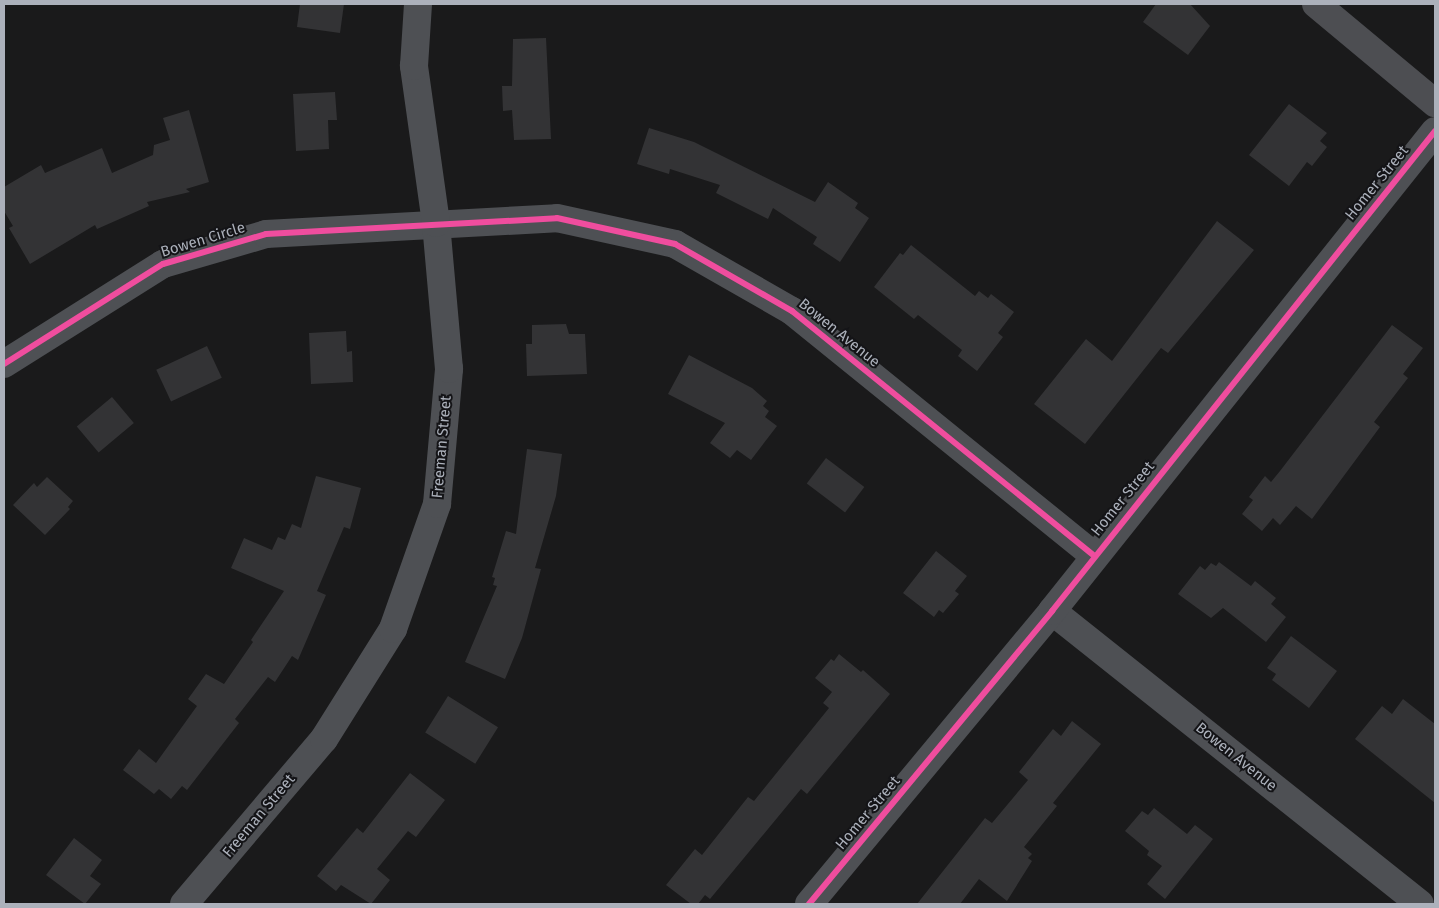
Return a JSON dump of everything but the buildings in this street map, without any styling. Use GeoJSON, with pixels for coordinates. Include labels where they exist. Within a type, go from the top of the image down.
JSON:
{"type":"FeatureCollection","features":[{"type":"Feature","properties":{"kind":"street","name":"Freeman Street"},"geometry":{"type":"LineString","coordinates":[[184,904],[324,739],[393,630],[437,504],[449,369],[436,223],[414,66],[418,4]]}},
{"type":"Feature","properties":{"kind":"street"},"geometry":{"type":"LineString","coordinates":[[1316,4],[1435,103]]}},
{"type":"Feature","properties":{"kind":"street","name":"Homer Street"},"geometry":{"type":"LineString","coordinates":[[809,904],[1052,610],[1093,556],[1435,131]]}},
{"type":"Feature","properties":{"kind":"street","name":"Bowen Avenue"},"geometry":{"type":"LineString","coordinates":[[436,223],[557,218],[674,244],[792,311],[1093,556]]}},
{"type":"Feature","properties":{"kind":"street","name":"Bowen Circle"},"geometry":{"type":"LineString","coordinates":[[4,364],[163,264],[266,234],[436,223]]}},
{"type":"Feature","properties":{"kind":"street","name":"Bowen Avenue"},"geometry":{"type":"LineString","coordinates":[[1052,610],[1420,904]]}},
{"type":"Feature","properties":{"kind":"cycle path"},"geometry":{"type":"LineString","coordinates":[[809,904],[1052,611],[1435,131]]}},
{"type":"Feature","properties":{"kind":"cycle path"},"geometry":{"type":"LineString","coordinates":[[4,364],[163,264],[266,234],[557,218],[675,244],[792,311],[1093,555]]}}]}
